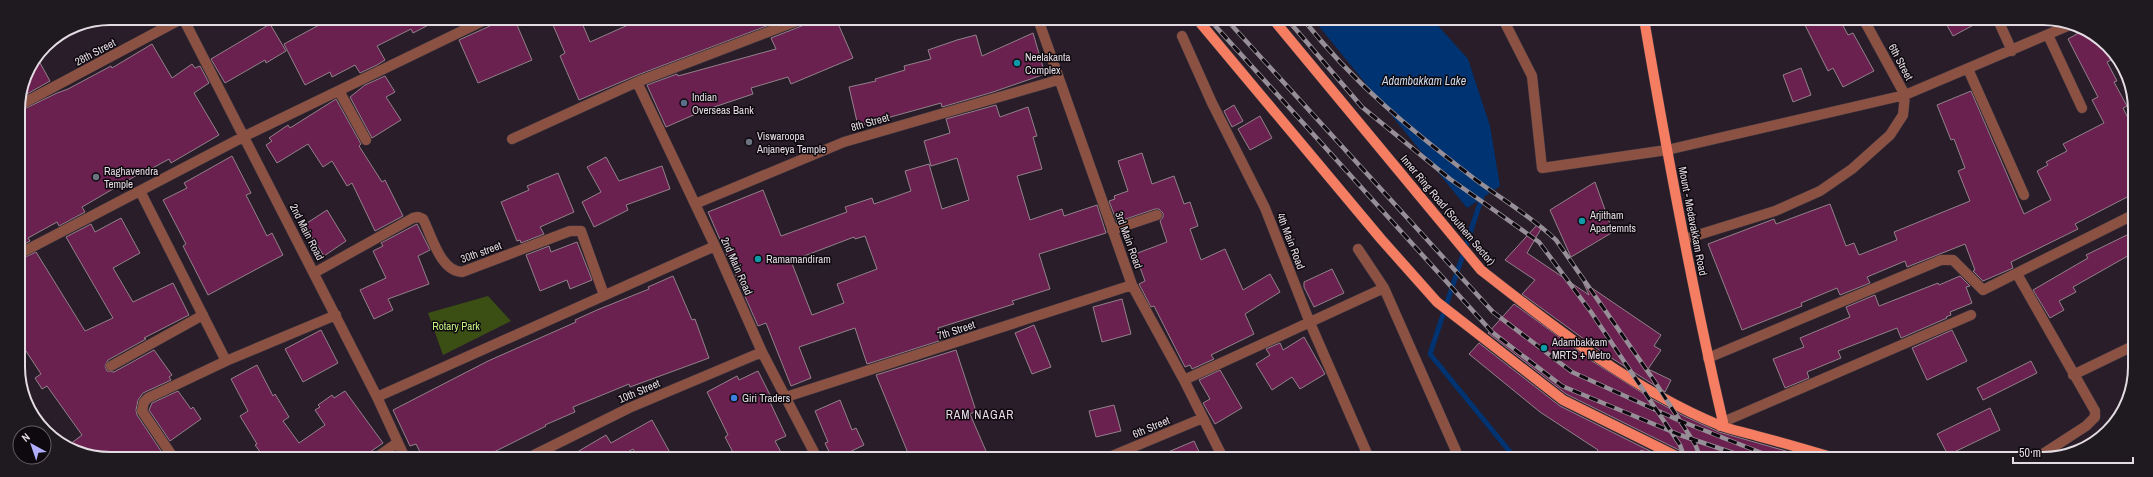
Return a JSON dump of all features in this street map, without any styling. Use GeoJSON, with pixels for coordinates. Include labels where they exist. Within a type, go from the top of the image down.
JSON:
{"type":"FeatureCollection","features":[{"type":"Feature","properties":{"kind":"main road"},"geometry":{"type":"LineString","coordinates":[[1202,25],[1391,251],[1437,302],[1482,339],[1563,400],[1670,452]]}},
{"type":"Feature","properties":{"kind":"main road","name":"Inner Ring Road (Southern Sector)"},"geometry":{"type":"LineString","coordinates":[[1278,25],[1481,270],[1518,299],[1632,380],[1674,403],[1721,424],[1815,452]]}},
{"type":"Feature","properties":{"kind":"main road","name":"Mount - Medavakkam Road"},"geometry":{"type":"LineString","coordinates":[[1645,25],[1667,150],[1721,424]]}},
{"type":"Feature","properties":{"kind":"street","name":"28th Street"},"geometry":{"type":"LineString","coordinates":[[26,102],[170,25]]}},
{"type":"Feature","properties":{"kind":"street","name":"2nd Main Road"},"geometry":{"type":"LineString","coordinates":[[187,25],[245,136],[377,396],[402,452]]}},
{"type":"Feature","properties":{"kind":"street"},"geometry":{"type":"LineString","coordinates":[[25,251],[245,136],[475,25]]}},
{"type":"Feature","properties":{"kind":"street"},"geometry":{"type":"LineString","coordinates":[[512,139],[637,82],[786,25]]}},
{"type":"Feature","properties":{"kind":"street","name":"3rd Main Road"},"geometry":{"type":"LineString","coordinates":[[1040,25],[1058,80],[1132,285],[1184,380],[1220,452]]}},
{"type":"Feature","properties":{"kind":"street"},"geometry":{"type":"LineString","coordinates":[[1506,25],[1532,76],[1542,168],[1667,150],[1905,95],[2063,28]]}},
{"type":"Feature","properties":{"kind":"street","name":"6th Street"},"geometry":{"type":"LineString","coordinates":[[1867,25],[1905,95]]}},
{"type":"Feature","properties":{"kind":"street"},"geometry":{"type":"LineString","coordinates":[[2000,25],[2012,50]]}},
{"type":"Feature","properties":{"kind":"street"},"geometry":{"type":"LineString","coordinates":[[2048,35],[2082,108]]}},
{"type":"Feature","properties":{"kind":"street","name":"4th Main Road"},"geometry":{"type":"LineString","coordinates":[[1182,36],[1212,103],[1265,208],[1310,323],[1366,452]]}},
{"type":"Feature","properties":{"kind":"street"},"geometry":{"type":"LineString","coordinates":[[1968,69],[2024,195]]}},
{"type":"Feature","properties":{"kind":"street","name":"8th Street"},"geometry":{"type":"LineString","coordinates":[[695,204],[844,142],[1058,80]]}},
{"type":"Feature","properties":{"kind":"street","name":"2nd Main Road"},"geometry":{"type":"LineString","coordinates":[[637,82],[716,246],[762,352],[814,452]]}},
{"type":"Feature","properties":{"kind":"street"},"geometry":{"type":"LineString","coordinates":[[338,91],[366,140]]}},
{"type":"Feature","properties":{"kind":"street"},"geometry":{"type":"LineString","coordinates":[[1685,239],[1775,211],[1826,186],[1852,169],[1890,135],[1903,115],[1905,95]]}},
{"type":"Feature","properties":{"kind":"street"},"geometry":{"type":"LineString","coordinates":[[140,191],[226,361]]}},
{"type":"Feature","properties":{"kind":"street"},"geometry":{"type":"LineString","coordinates":[[1112,230],[1157,215]]}},
{"type":"Feature","properties":{"kind":"street","name":"30th street"},"geometry":{"type":"LineString","coordinates":[[314,273],[413,218],[418,217],[423,219],[445,265],[454,272],[462,272],[570,231],[581,231],[604,295]]}},
{"type":"Feature","properties":{"kind":"street"},"geometry":{"type":"LineString","coordinates":[[1708,358],[1941,260],[1953,260],[1983,290],[2128,218]]}},
{"type":"Feature","properties":{"kind":"street"},"geometry":{"type":"LineString","coordinates":[[377,396],[716,246]]}},
{"type":"Feature","properties":{"kind":"street"},"geometry":{"type":"LineString","coordinates":[[1358,249],[1384,288],[1456,452]]}},
{"type":"Feature","properties":{"kind":"street"},"geometry":{"type":"LineString","coordinates":[[2017,274],[2095,412],[2094,417],[2086,426],[2046,452]]}},
{"type":"Feature","properties":{"kind":"street","name":"7th Street"},"geometry":{"type":"LineString","coordinates":[[786,397],[1132,285]]}},
{"type":"Feature","properties":{"kind":"street"},"geometry":{"type":"LineString","coordinates":[[1184,380],[1384,288]]}},
{"type":"Feature","properties":{"kind":"street"},"geometry":{"type":"LineString","coordinates":[[110,366],[203,315]]}},
{"type":"Feature","properties":{"kind":"street"},"geometry":{"type":"LineString","coordinates":[[1721,424],[1971,315]]}},
{"type":"Feature","properties":{"kind":"street"},"geometry":{"type":"LineString","coordinates":[[170,452],[142,411],[144,402],[148,398],[226,361],[336,316]]}},
{"type":"Feature","properties":{"kind":"street"},"geometry":{"type":"LineString","coordinates":[[2074,375],[2128,348]]}},
{"type":"Feature","properties":{"kind":"street","name":"10th Street"},"geometry":{"type":"LineString","coordinates":[[540,452],[629,408],[762,352]]}},
{"type":"Feature","properties":{"kind":"street","name":"6th Street"},"geometry":{"type":"LineString","coordinates":[[1121,452],[1203,418]]}},
{"type":"Feature","properties":{"kind":"street"},"geometry":{"type":"LineString","coordinates":[[385,452],[397,443]]}},
{"type":"Feature","properties":{"kind":"green space","name":"Rotary Park"},"geometry":{"type":"Polygon","coordinates":[[[488,296],[511,321],[443,355],[428,313],[488,296]]]}},
{"type":"Feature","properties":{"kind":"water","name":"Adambakkam Lake"},"geometry":{"type":"Polygon","coordinates":[[[1318,25],[1437,25],[1468,59],[1490,126],[1500,186],[1467,208],[1318,25]]]}},
{"type":"Feature","properties":{"kind":"building"},"geometry":{"type":"Polygon","coordinates":[[[268,25],[271,25],[286,51],[266,63],[265,60],[225,83],[211,59],[268,25]]]}},
{"type":"Feature","properties":{"kind":"building"},"geometry":{"type":"Polygon","coordinates":[[[319,25],[428,25],[413,33],[411,29],[377,46],[385,60],[377,65],[360,73],[355,65],[332,77],[330,72],[305,85],[284,44],[319,25]]]}},
{"type":"Feature","properties":{"kind":"building"},"geometry":{"type":"Polygon","coordinates":[[[492,25],[517,25],[532,60],[478,83],[459,40],[492,25]]]}},
{"type":"Feature","properties":{"kind":"building"},"geometry":{"type":"Polygon","coordinates":[[[553,25],[583,25],[590,42],[628,25],[769,25],[635,76],[579,100],[560,56],[565,53],[553,25]]]}},
{"type":"Feature","properties":{"kind":"building"},"geometry":{"type":"Polygon","coordinates":[[[804,25],[839,25],[853,58],[791,84],[788,77],[751,88],[753,94],[705,110],[666,127],[647,85],[677,74],[678,76],[776,49],[771,38],[804,25]]]}},
{"type":"Feature","properties":{"kind":"building"},"geometry":{"type":"Polygon","coordinates":[[[1805,25],[1843,25],[1848,35],[1853,33],[1874,71],[1843,87],[1833,68],[1828,71],[1805,25]]]}},
{"type":"Feature","properties":{"kind":"building"},"geometry":{"type":"Polygon","coordinates":[[[1947,25],[1974,25],[1953,36],[1947,25]]]}},
{"type":"Feature","properties":{"kind":"building"},"geometry":{"type":"Polygon","coordinates":[[[1033,33],[1045,74],[993,92],[942,107],[941,103],[858,126],[849,87],[876,81],[875,79],[905,70],[904,66],[931,59],[928,50],[957,40],[976,35],[982,56],[1033,33]]]}},
{"type":"Feature","properties":{"kind":"building"},"geometry":{"type":"Polygon","coordinates":[[[2078,33],[2080,34],[2095,43],[2111,60],[2107,62],[2117,81],[2114,82],[2127,106],[2123,108],[2128,118],[2128,197],[2075,224],[2078,229],[2011,262],[2013,268],[1983,281],[1973,271],[1975,270],[1965,244],[1907,267],[1905,261],[1867,277],[1870,283],[1840,295],[1837,288],[1801,303],[1802,306],[1742,330],[1708,244],[1774,219],[1776,224],[1830,204],[1846,246],[1854,243],[1859,255],[1897,240],[1894,232],[1970,201],[1958,171],[1965,168],[1954,139],[1951,140],[1937,105],[1971,91],[2024,214],[2051,200],[2037,171],[2048,165],[2046,162],[2067,151],[2063,144],[2104,123],[2092,100],[2098,97],[2068,39],[2078,33]]]}},
{"type":"Feature","properties":{"kind":"building"},"geometry":{"type":"Polygon","coordinates":[[[152,44],[172,78],[192,64],[195,68],[200,66],[209,83],[194,93],[219,135],[171,163],[169,159],[138,176],[137,175],[82,207],[85,212],[59,226],[57,222],[28,238],[30,241],[25,244],[25,109],[68,89],[111,66],[112,68],[152,44]]]}},
{"type":"Feature","properties":{"kind":"building"},"geometry":{"type":"Polygon","coordinates":[[[40,62],[50,81],[27,94],[28,88],[40,62]]]}},
{"type":"Feature","properties":{"kind":"building"},"geometry":{"type":"Polygon","coordinates":[[[1801,68],[1811,95],[1793,102],[1783,75],[1801,68]]]}},
{"type":"Feature","properties":{"kind":"building"},"geometry":{"type":"Polygon","coordinates":[[[385,76],[395,92],[386,97],[401,120],[372,138],[350,97],[365,85],[385,76]]]}},
{"type":"Feature","properties":{"kind":"building"},"geometry":{"type":"Polygon","coordinates":[[[336,99],[361,144],[359,146],[382,182],[385,180],[403,216],[375,231],[352,183],[347,186],[332,161],[323,167],[308,144],[277,163],[266,145],[272,141],[269,138],[288,125],[290,128],[336,99]]]}},
{"type":"Feature","properties":{"kind":"building"},"geometry":{"type":"Polygon","coordinates":[[[996,105],[1000,117],[1028,107],[1037,136],[1033,137],[1042,169],[1017,176],[1030,220],[1062,209],[1064,216],[1097,205],[1106,233],[1039,254],[1050,289],[1012,301],[1014,304],[938,328],[942,340],[867,364],[855,328],[799,347],[811,378],[791,386],[766,323],[758,326],[708,212],[763,190],[781,236],[847,212],[845,207],[872,198],[874,204],[911,191],[905,171],[929,164],[942,209],[969,200],[957,158],[931,166],[924,141],[950,133],[946,119],[996,105]],[[865,236],[855,239],[854,237],[791,261],[812,315],[844,303],[837,284],[877,269],[865,236]]]}},
{"type":"Feature","properties":{"kind":"building"},"geometry":{"type":"Polygon","coordinates":[[[1234,105],[1243,121],[1232,127],[1224,111],[1234,105]]]}},
{"type":"Feature","properties":{"kind":"building"},"geometry":{"type":"Polygon","coordinates":[[[1260,116],[1272,138],[1250,150],[1238,129],[1260,116]]]}},
{"type":"Feature","properties":{"kind":"building"},"geometry":{"type":"Polygon","coordinates":[[[1142,153],[1152,184],[1174,176],[1184,204],[1190,202],[1198,226],[1190,229],[1201,260],[1225,249],[1243,290],[1270,274],[1280,292],[1245,314],[1254,334],[1211,355],[1214,359],[1192,369],[1190,365],[1185,367],[1154,306],[1151,307],[1139,284],[1145,281],[1135,254],[1167,242],[1160,221],[1163,217],[1163,213],[1159,209],[1155,209],[1117,222],[1109,201],[1115,199],[1114,196],[1128,191],[1118,161],[1142,153]]]}},
{"type":"Feature","properties":{"kind":"building"},"geometry":{"type":"Polygon","coordinates":[[[232,156],[251,193],[246,195],[267,236],[272,233],[283,255],[208,295],[183,246],[186,244],[163,200],[187,188],[184,183],[232,156]]]}},
{"type":"Feature","properties":{"kind":"building"},"geometry":{"type":"Polygon","coordinates":[[[606,157],[619,181],[662,166],[670,189],[626,205],[628,210],[594,227],[582,202],[601,192],[587,167],[606,157]]]}},
{"type":"Feature","properties":{"kind":"building"},"geometry":{"type":"Polygon","coordinates":[[[558,173],[574,212],[540,227],[544,234],[521,243],[520,240],[517,241],[501,202],[529,190],[527,186],[558,173]]]}},
{"type":"Feature","properties":{"kind":"building","name":"Arjitham Apartemnts"},"geometry":{"type":"Polygon","coordinates":[[[1595,182],[1613,232],[1571,257],[1550,210],[1595,182]]]}},
{"type":"Feature","properties":{"kind":"building"},"geometry":{"type":"Polygon","coordinates":[[[327,210],[346,241],[324,256],[304,225],[327,210]]]}},
{"type":"Feature","properties":{"kind":"building"},"geometry":{"type":"Polygon","coordinates":[[[121,218],[140,253],[113,268],[133,302],[173,283],[189,315],[144,338],[146,339],[108,360],[105,366],[107,371],[114,372],[154,350],[172,375],[169,377],[171,380],[143,393],[138,400],[136,410],[137,415],[162,452],[105,452],[83,447],[72,443],[82,435],[47,386],[42,389],[35,378],[41,374],[25,352],[25,257],[36,252],[85,331],[113,318],[66,237],[91,224],[95,232],[121,218]]]}},
{"type":"Feature","properties":{"kind":"building"},"geometry":{"type":"Polygon","coordinates":[[[417,224],[430,250],[418,256],[429,284],[388,299],[393,310],[374,319],[360,290],[386,278],[373,251],[383,246],[381,243],[417,224]]]}},
{"type":"Feature","properties":{"kind":"building"},"geometry":{"type":"Polygon","coordinates":[[[1537,225],[1541,229],[1527,253],[1589,295],[1583,282],[1661,335],[1654,346],[1661,350],[1648,369],[1671,380],[1665,392],[1599,350],[1522,294],[1535,280],[1505,260],[1537,225]]]}},
{"type":"Feature","properties":{"kind":"building"},"geometry":{"type":"Polygon","coordinates":[[[2128,234],[2128,256],[2073,287],[2076,292],[2059,301],[2064,310],[2050,318],[2033,290],[2088,258],[2086,255],[2128,234]]]}},
{"type":"Feature","properties":{"kind":"building"},"geometry":{"type":"Polygon","coordinates":[[[577,242],[592,280],[570,289],[567,280],[540,291],[526,255],[549,246],[551,252],[577,242]]]}},
{"type":"Feature","properties":{"kind":"building"},"geometry":{"type":"Polygon","coordinates":[[[1332,269],[1344,293],[1314,307],[1304,287],[1304,282],[1332,269]]]}},
{"type":"Feature","properties":{"kind":"building"},"geometry":{"type":"Polygon","coordinates":[[[673,276],[692,320],[695,319],[709,358],[630,387],[629,384],[573,407],[575,412],[545,425],[546,426],[494,452],[420,452],[416,444],[410,446],[393,410],[488,361],[576,322],[575,320],[597,310],[649,289],[648,287],[673,276]]]}},
{"type":"Feature","properties":{"kind":"building"},"geometry":{"type":"Polygon","coordinates":[[[1960,276],[1970,286],[1966,287],[1972,303],[1950,312],[1951,315],[1946,317],[1947,318],[1901,338],[1897,328],[1838,351],[1841,358],[1807,372],[1809,378],[1785,388],[1773,359],[1804,347],[1800,338],[1850,317],[1846,307],[1875,295],[1879,306],[1960,276]]]}},
{"type":"Feature","properties":{"kind":"building"},"geometry":{"type":"Polygon","coordinates":[[[1122,299],[1131,334],[1102,342],[1093,307],[1122,299]]]}},
{"type":"Feature","properties":{"kind":"building"},"geometry":{"type":"Polygon","coordinates":[[[1514,304],[1592,361],[1652,399],[1719,432],[1789,452],[1683,452],[1566,394],[1488,333],[1514,304]]]}},
{"type":"Feature","properties":{"kind":"building"},"geometry":{"type":"Polygon","coordinates":[[[1034,325],[1051,367],[1032,374],[1015,333],[1034,325]]]}},
{"type":"Feature","properties":{"kind":"building"},"geometry":{"type":"Polygon","coordinates":[[[321,330],[338,363],[303,382],[285,349],[321,330]]]}},
{"type":"Feature","properties":{"kind":"building"},"geometry":{"type":"Polygon","coordinates":[[[1952,330],[1967,361],[1927,380],[1912,348],[1952,330]]]}},
{"type":"Feature","properties":{"kind":"building"},"geometry":{"type":"Polygon","coordinates":[[[1304,337],[1325,374],[1300,389],[1292,377],[1272,390],[1256,364],[1270,355],[1266,349],[1280,343],[1283,350],[1304,337]]]}},
{"type":"Feature","properties":{"kind":"building"},"geometry":{"type":"Polygon","coordinates":[[[1479,343],[1560,406],[1652,452],[1641,450],[1640,452],[1597,452],[1598,450],[1540,412],[1469,354],[1479,343]]]}},
{"type":"Feature","properties":{"kind":"building"},"geometry":{"type":"Polygon","coordinates":[[[956,350],[976,411],[970,414],[986,452],[908,452],[876,375],[956,350]]]}},
{"type":"Feature","properties":{"kind":"building"},"geometry":{"type":"Polygon","coordinates":[[[2031,361],[2037,373],[1983,400],[1977,388],[2031,361]]]}},
{"type":"Feature","properties":{"kind":"building"},"geometry":{"type":"Polygon","coordinates":[[[257,365],[273,396],[275,394],[289,417],[283,421],[299,443],[325,425],[315,410],[320,407],[318,405],[332,395],[334,398],[345,391],[383,443],[370,452],[260,452],[240,416],[248,411],[231,379],[257,365]]]}},
{"type":"Feature","properties":{"kind":"building"},"geometry":{"type":"Polygon","coordinates":[[[1220,370],[1242,408],[1215,424],[1203,403],[1210,399],[1199,380],[1220,370]]]}},
{"type":"Feature","properties":{"kind":"building"},"geometry":{"type":"Polygon","coordinates":[[[758,371],[772,399],[769,400],[786,436],[775,441],[781,452],[733,452],[725,437],[728,435],[707,392],[737,376],[739,380],[758,371]]]}},
{"type":"Feature","properties":{"kind":"building"},"geometry":{"type":"Polygon","coordinates":[[[178,391],[191,409],[193,407],[201,419],[170,441],[149,410],[152,403],[178,391]]]}},
{"type":"Feature","properties":{"kind":"building"},"geometry":{"type":"Polygon","coordinates":[[[840,400],[852,430],[856,428],[864,445],[849,452],[829,452],[825,443],[828,442],[815,411],[840,400]]]}},
{"type":"Feature","properties":{"kind":"building"},"geometry":{"type":"Polygon","coordinates":[[[1114,405],[1121,431],[1096,437],[1089,411],[1114,405]]]}},
{"type":"Feature","properties":{"kind":"building"},"geometry":{"type":"Polygon","coordinates":[[[1990,408],[2000,430],[1954,452],[1946,452],[1937,434],[1990,408]]]}},
{"type":"Feature","properties":{"kind":"building"},"geometry":{"type":"Polygon","coordinates":[[[652,420],[670,452],[635,452],[633,449],[628,452],[577,452],[606,435],[611,443],[652,420]]]}},
{"type":"Feature","properties":{"kind":"building"},"geometry":{"type":"Polygon","coordinates":[[[1194,441],[1199,452],[1168,452],[1194,441]]]}},
{"type":"Feature","properties":{"kind":"waterway"},"geometry":{"type":"LineString","coordinates":[[1480,193],[1482,197],[1430,354],[1510,452]]}},
{"type":"Feature","properties":{"kind":"railway"},"geometry":{"type":"LineString","coordinates":[[1214,25],[1492,332],[1562,386],[1680,435],[1730,452]]}},
{"type":"Feature","properties":{"kind":"railway"},"geometry":{"type":"LineString","coordinates":[[1231,25],[1493,312],[1572,372],[1678,420],[1759,452]]}},
{"type":"Feature","properties":{"kind":"railway"},"geometry":{"type":"LineString","coordinates":[[1292,25],[1362,107],[1450,179],[1539,242],[1591,312],[1680,445],[1682,452]]}},
{"type":"Feature","properties":{"kind":"railway"},"geometry":{"type":"LineString","coordinates":[[1308,25],[1342,65],[1384,105],[1476,180],[1527,216],[1556,240],[1653,379],[1695,444],[1698,452]]}},
{"type":"Feature","properties":{"kind":"place","name":"Neelakanta Complex"},"geometry":{"type":"Point","coordinates":[1017,63]}},
{"type":"Feature","properties":{"kind":"place","name":"Indian Overseas Bank"},"geometry":{"type":"Point","coordinates":[684,103]}},
{"type":"Feature","properties":{"kind":"place","name":"Viswaroopa Anjaneya Temple"},"geometry":{"type":"Point","coordinates":[749,142]}},
{"type":"Feature","properties":{"kind":"place","name":"Raghavendra Temple"},"geometry":{"type":"Point","coordinates":[96,177]}},
{"type":"Feature","properties":{"kind":"place","name":"Arjitham Apartemnts"},"geometry":{"type":"Point","coordinates":[1582,221]}},
{"type":"Feature","properties":{"kind":"place","name":"Ramamandiram"},"geometry":{"type":"Point","coordinates":[758,259]}},
{"type":"Feature","properties":{"kind":"place","name":"Adambakkam MRTS + Metro"},"geometry":{"type":"Point","coordinates":[1544,348]}},
{"type":"Feature","properties":{"kind":"place","name":"Giri Traders"},"geometry":{"type":"Point","coordinates":[734,398]}},
{"type":"Feature","properties":{"kind":"district","name":"RAM NAGAR"},"geometry":{"type":"Point","coordinates":[980,415]}}]}
